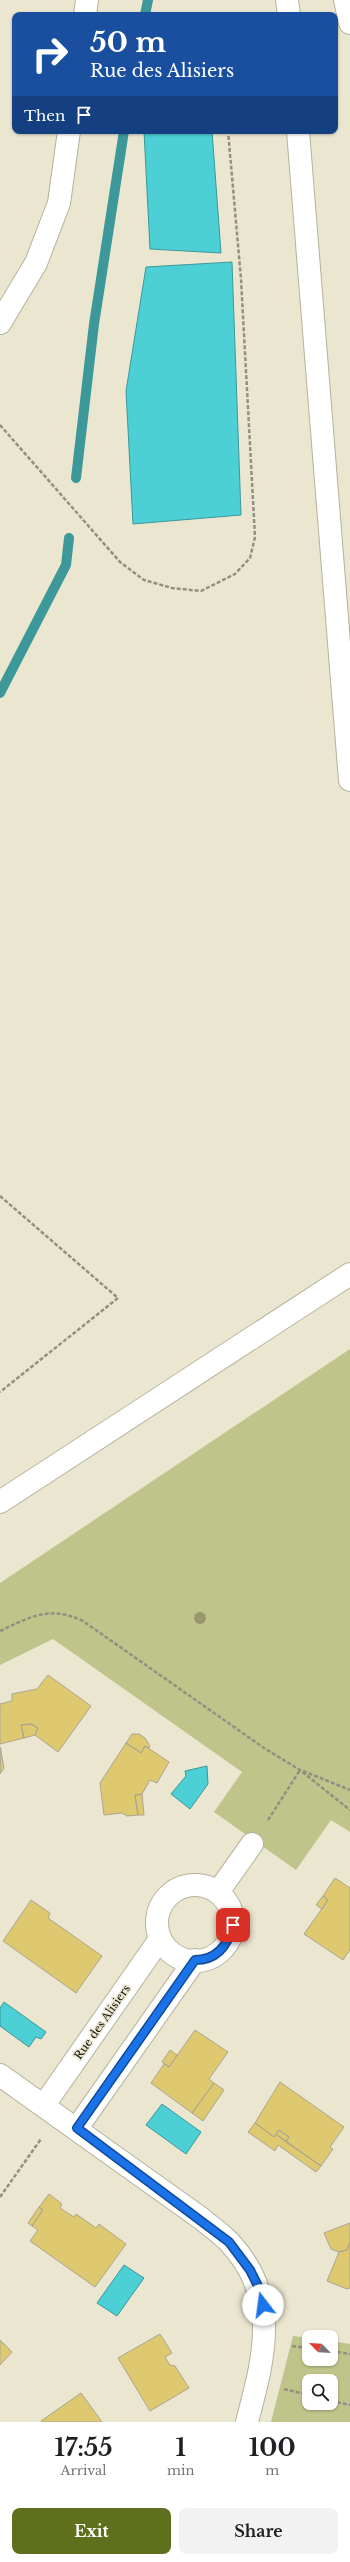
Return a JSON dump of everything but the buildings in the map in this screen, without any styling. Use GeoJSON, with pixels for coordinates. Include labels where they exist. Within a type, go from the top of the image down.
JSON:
{"type":"FeatureCollection","features":[{"type":"Feature","properties":{"kind":"main road"},"geometry":{"type":"LineString","coordinates":[[85,12],[87,0]]}},
{"type":"Feature","properties":{"kind":"main road"},"geometry":{"type":"LineString","coordinates":[[287,0],[289,12]]}},
{"type":"Feature","properties":{"kind":"main road"},"geometry":{"type":"LineString","coordinates":[[345,0],[350,23]]}},
{"type":"Feature","properties":{"kind":"main road"},"geometry":{"type":"LineString","coordinates":[[0,323],[36,263],[59,203],[69,134]]}},
{"type":"Feature","properties":{"kind":"main road"},"geometry":{"type":"LineString","coordinates":[[298,134],[350,780]]}},
{"type":"Feature","properties":{"kind":"main road"},"geometry":{"type":"LineString","coordinates":[[0,1502],[350,1274]]}},
{"type":"Feature","properties":{"kind":"main road"},"geometry":{"type":"LineString","coordinates":[[218,1892],[252,1844]]}},
{"type":"Feature","properties":{"kind":"main road"},"geometry":{"type":"LineString","coordinates":[[194,1884],[207,1886],[218,1892],[232,1913],[233,1925],[230,1938],[223,1948],[214,1956],[195,1960],[177,1957],[167,1950],[160,1939],[157,1927],[158,1914],[162,1902],[171,1893],[182,1887],[194,1884]]}},
{"type":"Feature","properties":{"kind":"main road","name":"Rue des Alisiers"},"geometry":{"type":"LineString","coordinates":[[51,2110],[160,1939]]}},
{"type":"Feature","properties":{"kind":"main road"},"geometry":{"type":"LineString","coordinates":[[77,2128],[195,1960]]}},
{"type":"Feature","properties":{"kind":"main road"},"geometry":{"type":"LineString","coordinates":[[0,2075],[77,2128],[224,2237],[240,2255],[258,2286],[265,2325],[262,2362],[247,2422]]}},
{"type":"Feature","properties":{"kind":"path"},"geometry":{"type":"LineString","coordinates":[[0,426],[120,562],[144,580],[172,588],[201,592],[235,574],[250,558],[255,537],[241,279],[228,134]]}},
{"type":"Feature","properties":{"kind":"path"},"geometry":{"type":"LineString","coordinates":[[0,1196],[118,1298],[0,1392]]}},
{"type":"Feature","properties":{"kind":"path"},"geometry":{"type":"LineString","coordinates":[[0,1631],[30,1617],[48,1612],[69,1614],[96,1629],[264,1748],[300,1770],[350,1810]]}},
{"type":"Feature","properties":{"kind":"path"},"geometry":{"type":"LineString","coordinates":[[300,1770],[350,1790]]}},
{"type":"Feature","properties":{"kind":"path"},"geometry":{"type":"LineString","coordinates":[[252,1844],[300,1770]]}},
{"type":"Feature","properties":{"kind":"path"},"geometry":{"type":"LineString","coordinates":[[0,2197],[51,2110]]}},
{"type":"Feature","properties":{"kind":"path"},"geometry":{"type":"LineString","coordinates":[[338,2352],[350,2354]]}},
{"type":"Feature","properties":{"kind":"path"},"geometry":{"type":"LineString","coordinates":[[338,2402],[350,2405]]}},
{"type":"Feature","properties":{"kind":"green space"},"geometry":{"type":"Polygon","coordinates":[[[350,1349],[350,1832],[331,1820],[296,1870],[214,1812],[242,1772],[53,1639],[0,1665],[0,1583],[350,1349]]]}},
{"type":"Feature","properties":{"kind":"green space"},"geometry":{"type":"Polygon","coordinates":[[[293,2336],[302,2337],[302,2366],[338,2366],[338,2342],[350,2344],[350,2422],[271,2422],[293,2336]]]}},
{"type":"Feature","properties":{"kind":"water"},"geometry":{"type":"Polygon","coordinates":[[[144,134],[212,134],[221,253],[150,249],[144,134]]]}},
{"type":"Feature","properties":{"kind":"water"},"geometry":{"type":"Polygon","coordinates":[[[232,262],[241,515],[133,524],[126,391],[146,267],[232,262]]]}},
{"type":"Feature","properties":{"kind":"water"},"geometry":{"type":"Polygon","coordinates":[[[207,1766],[208,1784],[190,1809],[171,1794],[186,1776],[185,1771],[207,1766]]]}},
{"type":"Feature","properties":{"kind":"water"},"geometry":{"type":"Polygon","coordinates":[[[4,2002],[46,2032],[41,2039],[36,2037],[29,2047],[0,2026],[0,2008],[4,2002]]]}},
{"type":"Feature","properties":{"kind":"water"},"geometry":{"type":"Polygon","coordinates":[[[162,2104],[201,2132],[186,2154],[146,2125],[162,2104]]]}},
{"type":"Feature","properties":{"kind":"water"},"geometry":{"type":"Polygon","coordinates":[[[124,2265],[144,2278],[117,2316],[97,2303],[124,2265]]]}},
{"type":"Feature","properties":{"kind":"waterway"},"geometry":{"type":"LineString","coordinates":[[146,12],[148,0]]}},
{"type":"Feature","properties":{"kind":"waterway"},"geometry":{"type":"LineString","coordinates":[[76,478],[94,324],[124,134]]}},
{"type":"Feature","properties":{"kind":"waterway"},"geometry":{"type":"LineString","coordinates":[[0,693],[66,565],[69,538]]}},
{"type":"Feature","properties":{"kind":"route"},"geometry":{"type":"LineString","coordinates":[[233,1925],[230,1938],[223,1948],[214,1956],[201,1960],[195,1960],[77,2128],[202,2219],[229,2242],[250,2270],[258,2286],[263,2305]]}}]}
